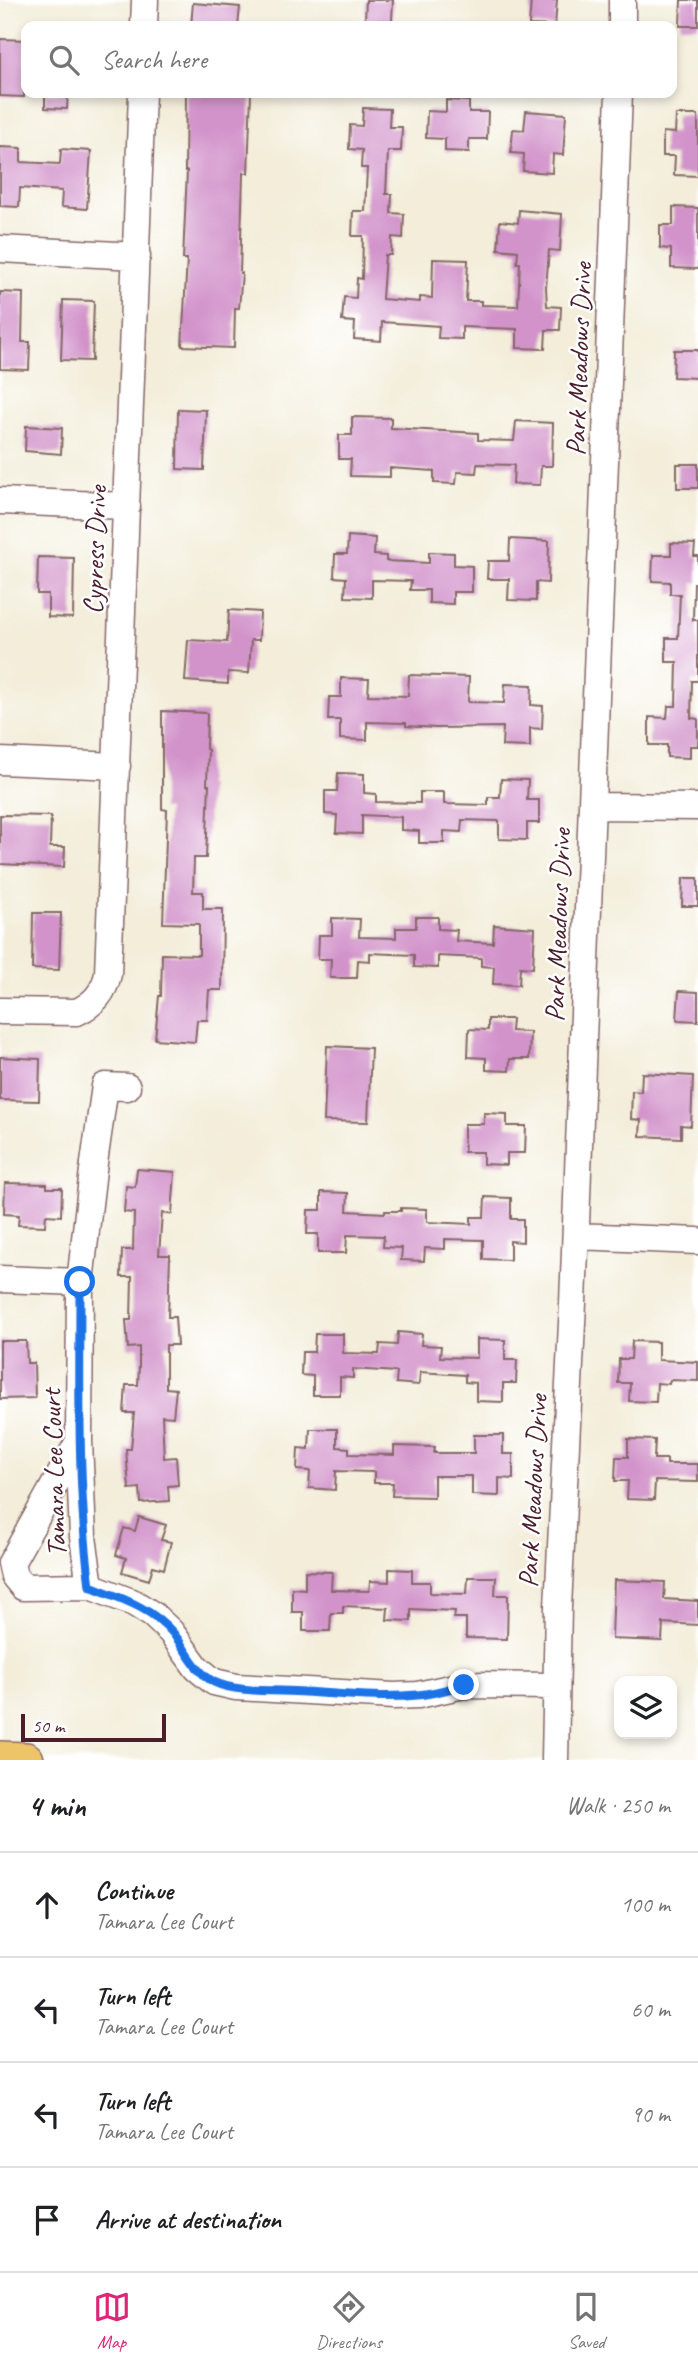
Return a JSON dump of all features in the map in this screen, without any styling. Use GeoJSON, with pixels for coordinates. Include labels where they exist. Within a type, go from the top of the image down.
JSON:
{"type":"FeatureCollection","features":[{"type":"Feature","properties":{"kind":"main road"},"geometry":{"type":"LineString","coordinates":[[0,1759],[26,1760]]}},
{"type":"Feature","properties":{"kind":"street"},"geometry":{"type":"LineString","coordinates":[[144,21],[145,0]]}},
{"type":"Feature","properties":{"kind":"street"},"geometry":{"type":"LineString","coordinates":[[621,21],[622,0]]}},
{"type":"Feature","properties":{"kind":"street","name":"Cypress Drive"},"geometry":{"type":"LineString","coordinates":[[0,1011],[77,1012],[92,1004],[105,987],[108,974],[142,98]]}},
{"type":"Feature","properties":{"kind":"street","name":"Park Meadows Drive"},"geometry":{"type":"LineString","coordinates":[[555,1760],[619,98]]}},
{"type":"Feature","properties":{"kind":"street"},"geometry":{"type":"LineString","coordinates":[[0,249],[137,256]]}},
{"type":"Feature","properties":{"kind":"street"},"geometry":{"type":"LineString","coordinates":[[0,501],[127,506]]}},
{"type":"Feature","properties":{"kind":"street"},"geometry":{"type":"LineString","coordinates":[[0,761],[117,766]]}},
{"type":"Feature","properties":{"kind":"street"},"geometry":{"type":"LineString","coordinates":[[593,806],[698,807]]}},
{"type":"Feature","properties":{"kind":"street","name":"Tamara Lee Court"},"geometry":{"type":"LineString","coordinates":[[127,1087],[105,1086],[80,1282],[79,1441],[83,1537],[90,1586],[134,1603],[153,1615],[171,1632],[197,1668],[214,1682],[236,1687],[394,1696],[418,1695],[464,1685],[556,1686]]}},
{"type":"Feature","properties":{"kind":"street"},"geometry":{"type":"LineString","coordinates":[[576,1236],[698,1241]]}},
{"type":"Feature","properties":{"kind":"street"},"geometry":{"type":"LineString","coordinates":[[0,1279],[80,1282]]}},
{"type":"Feature","properties":{"kind":"street"},"geometry":{"type":"LineString","coordinates":[[79,1441],[11,1563],[13,1576],[23,1587],[90,1586]]}},
{"type":"Feature","properties":{"kind":"building"},"geometry":{"type":"Polygon","coordinates":[[[366,0],[393,0],[392,21],[365,20],[366,0]]]}},
{"type":"Feature","properties":{"kind":"building"},"geometry":{"type":"Polygon","coordinates":[[[531,0],[557,0],[555,21],[529,21],[531,0]]]}},
{"type":"Feature","properties":{"kind":"building"},"geometry":{"type":"Polygon","coordinates":[[[681,0],[698,0],[698,26],[680,26],[681,0]]]}},
{"type":"Feature","properties":{"kind":"building"},"geometry":{"type":"Polygon","coordinates":[[[193,3],[240,7],[239,21],[191,21],[193,3]]]}},
{"type":"Feature","properties":{"kind":"building"},"geometry":{"type":"Polygon","coordinates":[[[0,39],[21,40],[21,97],[0,96],[0,39]]]}},
{"type":"Feature","properties":{"kind":"building"},"geometry":{"type":"Polygon","coordinates":[[[45,98],[68,98],[67,109],[45,108],[45,98]]]}},
{"type":"Feature","properties":{"kind":"building"},"geometry":{"type":"Polygon","coordinates":[[[186,98],[251,98],[248,173],[243,173],[242,273],[239,308],[235,308],[234,348],[182,346],[187,259],[183,259],[186,98]]]}},
{"type":"Feature","properties":{"kind":"building"},"geometry":{"type":"Polygon","coordinates":[[[446,100],[469,101],[469,112],[488,112],[487,139],[469,139],[469,152],[445,151],[445,139],[426,138],[427,111],[446,112],[446,100]]]}},
{"type":"Feature","properties":{"kind":"building"},"geometry":{"type":"Polygon","coordinates":[[[363,108],[390,109],[389,127],[402,127],[401,151],[388,151],[386,194],[392,194],[391,213],[404,214],[403,238],[392,237],[391,255],[385,255],[382,299],[420,302],[420,297],[432,298],[433,259],[468,260],[466,301],[481,301],[481,305],[518,306],[518,251],[498,249],[500,221],[518,223],[519,210],[562,214],[560,251],[549,250],[546,288],[547,306],[561,307],[560,330],[546,330],[545,349],[517,348],[517,329],[462,327],[462,339],[438,338],[439,326],[382,322],[381,341],[354,339],[355,322],[342,321],[344,297],[356,298],[357,278],[362,279],[363,236],[352,236],[353,211],[365,211],[367,168],[361,168],[362,150],[349,149],[350,125],[362,126],[363,108]]]}},
{"type":"Feature","properties":{"kind":"building"},"geometry":{"type":"Polygon","coordinates":[[[526,111],[566,114],[563,155],[553,154],[552,173],[523,171],[524,154],[511,153],[513,129],[524,130],[526,111]]]}},
{"type":"Feature","properties":{"kind":"building"},"geometry":{"type":"Polygon","coordinates":[[[676,115],[698,115],[698,176],[674,175],[675,156],[663,156],[663,132],[675,133],[676,115]]]}},
{"type":"Feature","properties":{"kind":"building"},"geometry":{"type":"Polygon","coordinates":[[[0,147],[21,148],[21,162],[60,164],[61,149],[91,151],[87,209],[61,207],[62,191],[20,188],[19,207],[0,206],[0,147]]]}},
{"type":"Feature","properties":{"kind":"building"},"geometry":{"type":"Polygon","coordinates":[[[673,207],[698,208],[698,269],[671,268],[671,249],[660,248],[660,225],[673,225],[673,207]]]}},
{"type":"Feature","properties":{"kind":"building"},"geometry":{"type":"Polygon","coordinates":[[[0,292],[23,293],[22,342],[30,342],[29,370],[0,369],[0,292]]]}},
{"type":"Feature","properties":{"kind":"building"},"geometry":{"type":"Polygon","coordinates":[[[63,300],[94,301],[92,361],[61,360],[63,300]]]}},
{"type":"Feature","properties":{"kind":"building"},"geometry":{"type":"Polygon","coordinates":[[[674,350],[698,350],[698,378],[673,377],[674,350]]]}},
{"type":"Feature","properties":{"kind":"building"},"geometry":{"type":"Polygon","coordinates":[[[178,409],[206,410],[204,470],[177,469],[178,409]]]}},
{"type":"Feature","properties":{"kind":"building"},"geometry":{"type":"Polygon","coordinates":[[[352,417],[391,418],[391,428],[478,433],[478,440],[514,441],[516,421],[553,423],[552,466],[541,466],[540,485],[513,484],[514,465],[477,464],[476,473],[457,472],[456,484],[434,483],[434,471],[390,468],[390,477],[350,476],[351,459],[339,459],[339,435],[352,435],[352,417]]]}},
{"type":"Feature","properties":{"kind":"building"},"geometry":{"type":"Polygon","coordinates":[[[26,426],[62,428],[61,454],[25,451],[26,426]]]}},
{"type":"Feature","properties":{"kind":"building"},"geometry":{"type":"Polygon","coordinates":[[[677,464],[698,464],[698,488],[677,488],[677,464]]]}},
{"type":"Feature","properties":{"kind":"building"},"geometry":{"type":"Polygon","coordinates":[[[348,536],[375,538],[374,555],[386,556],[386,561],[429,563],[429,552],[454,553],[454,565],[472,566],[472,592],[453,592],[453,604],[429,603],[429,590],[410,590],[411,581],[372,580],[372,598],[345,597],[346,578],[334,577],[335,554],[347,554],[348,536]]]}},
{"type":"Feature","properties":{"kind":"building"},"geometry":{"type":"Polygon","coordinates":[[[510,539],[549,541],[548,583],[536,582],[536,601],[508,600],[509,579],[487,579],[488,561],[509,561],[510,539]]]}},
{"type":"Feature","properties":{"kind":"building"},"geometry":{"type":"Polygon","coordinates":[[[671,543],[695,544],[694,556],[698,556],[698,583],[694,583],[693,620],[698,620],[698,681],[692,681],[691,718],[698,719],[698,746],[690,746],[690,758],[667,757],[667,745],[649,745],[649,717],[667,718],[668,706],[676,706],[677,662],[666,662],[666,638],[678,638],[680,594],[670,594],[670,582],[652,581],[653,555],[671,555],[671,543]]]}},
{"type":"Feature","properties":{"kind":"building"},"geometry":{"type":"Polygon","coordinates":[[[38,557],[74,558],[73,618],[48,617],[48,594],[37,594],[38,557]]]}},
{"type":"Feature","properties":{"kind":"building"},"geometry":{"type":"Polygon","coordinates":[[[229,610],[260,612],[259,640],[251,640],[249,673],[228,672],[228,684],[185,681],[188,640],[227,642],[229,610]]]}},
{"type":"Feature","properties":{"kind":"building"},"geometry":{"type":"Polygon","coordinates":[[[409,675],[469,677],[468,702],[504,703],[505,684],[532,685],[531,705],[543,706],[542,729],[530,728],[530,747],[502,746],[503,727],[436,728],[406,726],[406,723],[367,722],[367,740],[340,739],[340,720],[328,720],[329,697],[341,697],[341,678],[369,679],[368,695],[408,696],[409,675]]]}},
{"type":"Feature","properties":{"kind":"building"},"geometry":{"type":"Polygon","coordinates":[[[162,711],[207,713],[209,785],[206,858],[194,858],[193,892],[203,892],[203,909],[223,909],[222,990],[209,990],[207,1020],[197,1020],[195,1042],[155,1039],[161,996],[162,954],[199,955],[199,924],[163,923],[167,810],[162,809],[162,711]]]}},
{"type":"Feature","properties":{"kind":"building"},"geometry":{"type":"Polygon","coordinates":[[[338,773],[364,774],[364,793],[376,794],[376,802],[420,803],[420,792],[444,792],[444,804],[488,805],[488,797],[500,797],[501,779],[528,780],[527,800],[539,800],[539,823],[527,823],[527,840],[499,839],[499,821],[462,820],[461,832],[444,831],[444,843],[419,843],[419,831],[401,830],[401,817],[362,815],[362,834],[336,833],[337,815],[325,814],[325,791],[337,791],[338,773]]]}},
{"type":"Feature","properties":{"kind":"building"},"geometry":{"type":"Polygon","coordinates":[[[0,815],[51,816],[50,847],[65,847],[64,867],[0,864],[0,815]]]}},
{"type":"Feature","properties":{"kind":"building"},"geometry":{"type":"Polygon","coordinates":[[[683,878],[698,878],[698,906],[682,906],[683,878]]]}},
{"type":"Feature","properties":{"kind":"building"},"geometry":{"type":"Polygon","coordinates":[[[33,913],[61,913],[59,970],[32,969],[33,913]]]}},
{"type":"Feature","properties":{"kind":"building"},"geometry":{"type":"Polygon","coordinates":[[[416,917],[438,917],[438,929],[457,930],[456,941],[493,943],[494,925],[535,928],[533,968],[520,967],[519,985],[493,984],[494,967],[481,966],[481,958],[438,956],[438,968],[414,967],[414,955],[370,953],[370,961],[358,960],[357,978],[330,978],[331,959],[318,959],[319,935],[332,935],[332,918],[360,919],[359,937],[396,938],[396,928],[416,928],[416,917]]]}},
{"type":"Feature","properties":{"kind":"building"},"geometry":{"type":"Polygon","coordinates":[[[679,991],[698,992],[698,1021],[677,1020],[679,991]]]}},
{"type":"Feature","properties":{"kind":"building"},"geometry":{"type":"Polygon","coordinates":[[[488,1019],[512,1019],[511,1031],[530,1032],[529,1059],[510,1059],[509,1071],[486,1070],[486,1058],[468,1057],[469,1029],[488,1030],[488,1019]]]}},
{"type":"Feature","properties":{"kind":"building"},"geometry":{"type":"Polygon","coordinates":[[[327,1046],[371,1048],[368,1122],[324,1121],[327,1046]]]}},
{"type":"Feature","properties":{"kind":"building"},"geometry":{"type":"Polygon","coordinates":[[[0,1057],[40,1059],[39,1101],[0,1100],[0,1057]]]}},
{"type":"Feature","properties":{"kind":"building"},"geometry":{"type":"Polygon","coordinates":[[[642,1073],[693,1076],[691,1126],[681,1125],[681,1138],[640,1136],[641,1120],[631,1119],[632,1091],[641,1092],[642,1073]]]}},
{"type":"Feature","properties":{"kind":"building"},"geometry":{"type":"Polygon","coordinates":[[[484,1113],[507,1114],[507,1126],[526,1126],[525,1153],[507,1153],[507,1165],[483,1164],[483,1152],[464,1152],[464,1124],[484,1124],[484,1113]]]}},
{"type":"Feature","properties":{"kind":"building"},"geometry":{"type":"Polygon","coordinates":[[[137,1169],[175,1172],[172,1214],[162,1213],[159,1255],[170,1255],[168,1317],[175,1317],[177,1345],[166,1345],[166,1388],[176,1389],[173,1417],[162,1416],[164,1458],[176,1457],[178,1485],[168,1486],[169,1501],[141,1503],[140,1488],[129,1489],[126,1449],[131,1449],[134,1413],[124,1413],[126,1385],[138,1385],[139,1347],[128,1348],[126,1320],[131,1320],[132,1277],[121,1277],[122,1250],[133,1250],[134,1213],[124,1212],[126,1186],[135,1187],[137,1169]]]}},
{"type":"Feature","properties":{"kind":"building"},"geometry":{"type":"Polygon","coordinates":[[[5,1183],[47,1184],[47,1188],[62,1188],[61,1216],[46,1215],[45,1226],[18,1225],[19,1215],[4,1214],[5,1183]]]}},
{"type":"Feature","properties":{"kind":"building"},"geometry":{"type":"Polygon","coordinates":[[[321,1192],[348,1193],[347,1211],[385,1213],[401,1211],[401,1208],[427,1209],[427,1222],[471,1224],[471,1217],[484,1217],[485,1197],[511,1198],[511,1219],[523,1219],[523,1242],[510,1241],[510,1260],[483,1259],[483,1240],[445,1239],[445,1249],[425,1248],[424,1261],[401,1260],[402,1248],[383,1247],[384,1236],[347,1235],[346,1253],[318,1253],[318,1234],[307,1234],[308,1210],[321,1210],[321,1192]]]}},
{"type":"Feature","properties":{"kind":"building"},"geometry":{"type":"Polygon","coordinates":[[[398,1332],[422,1334],[421,1345],[441,1346],[440,1357],[477,1358],[477,1339],[505,1340],[505,1360],[517,1360],[516,1383],[503,1383],[503,1402],[476,1401],[476,1383],[465,1382],[465,1375],[420,1372],[419,1385],[396,1383],[397,1372],[353,1369],[353,1378],[340,1377],[340,1395],[313,1395],[313,1376],[301,1375],[302,1352],[314,1352],[315,1334],[343,1334],[343,1353],[379,1354],[380,1344],[397,1345],[398,1332]]]}},
{"type":"Feature","properties":{"kind":"building"},"geometry":{"type":"Polygon","coordinates":[[[0,1341],[26,1341],[27,1363],[34,1363],[35,1398],[0,1399],[0,1341]]]}},
{"type":"Feature","properties":{"kind":"building"},"geometry":{"type":"Polygon","coordinates":[[[632,1341],[658,1342],[658,1360],[698,1362],[698,1381],[670,1380],[669,1384],[657,1383],[656,1402],[629,1401],[630,1383],[618,1383],[619,1359],[631,1359],[632,1341]]]}},
{"type":"Feature","properties":{"kind":"building"},"geometry":{"type":"Polygon","coordinates":[[[310,1429],[337,1429],[337,1447],[349,1448],[349,1454],[394,1455],[394,1446],[435,1447],[434,1453],[474,1453],[474,1435],[503,1435],[503,1454],[513,1454],[513,1479],[499,1478],[499,1496],[472,1495],[472,1476],[434,1476],[434,1497],[392,1496],[393,1483],[374,1483],[374,1472],[336,1471],[335,1490],[309,1488],[310,1471],[297,1470],[298,1448],[309,1449],[310,1429]]]}},
{"type":"Feature","properties":{"kind":"building"},"geometry":{"type":"Polygon","coordinates":[[[628,1439],[655,1440],[654,1459],[667,1459],[667,1464],[698,1464],[698,1482],[655,1481],[654,1500],[627,1499],[628,1481],[615,1481],[616,1457],[628,1457],[628,1439]]]}},
{"type":"Feature","properties":{"kind":"building"},"geometry":{"type":"Polygon","coordinates":[[[139,1517],[166,1525],[161,1540],[171,1542],[164,1569],[153,1566],[149,1580],[122,1572],[126,1558],[116,1555],[124,1528],[135,1531],[139,1517]]]}},
{"type":"Feature","properties":{"kind":"building"},"geometry":{"type":"Polygon","coordinates":[[[389,1569],[412,1570],[412,1582],[430,1582],[430,1593],[467,1594],[468,1577],[496,1577],[495,1595],[508,1595],[507,1639],[466,1638],[466,1618],[454,1618],[455,1611],[411,1609],[411,1621],[387,1620],[388,1608],[343,1606],[343,1613],[331,1613],[330,1631],[303,1631],[303,1612],[292,1612],[292,1588],[305,1589],[305,1571],[332,1572],[331,1590],[369,1591],[370,1581],[389,1582],[389,1569]]]}},
{"type":"Feature","properties":{"kind":"building"},"geometry":{"type":"Polygon","coordinates":[[[614,1580],[665,1582],[664,1599],[698,1601],[698,1625],[663,1623],[662,1641],[612,1639],[614,1580]]]}},
{"type":"Feature","properties":{"kind":"route"},"geometry":{"type":"LineString","coordinates":[[80,1282],[79,1441],[83,1537],[90,1586],[134,1603],[153,1615],[171,1632],[197,1668],[214,1682],[260,1689],[394,1696],[418,1695],[464,1685]]}}]}
